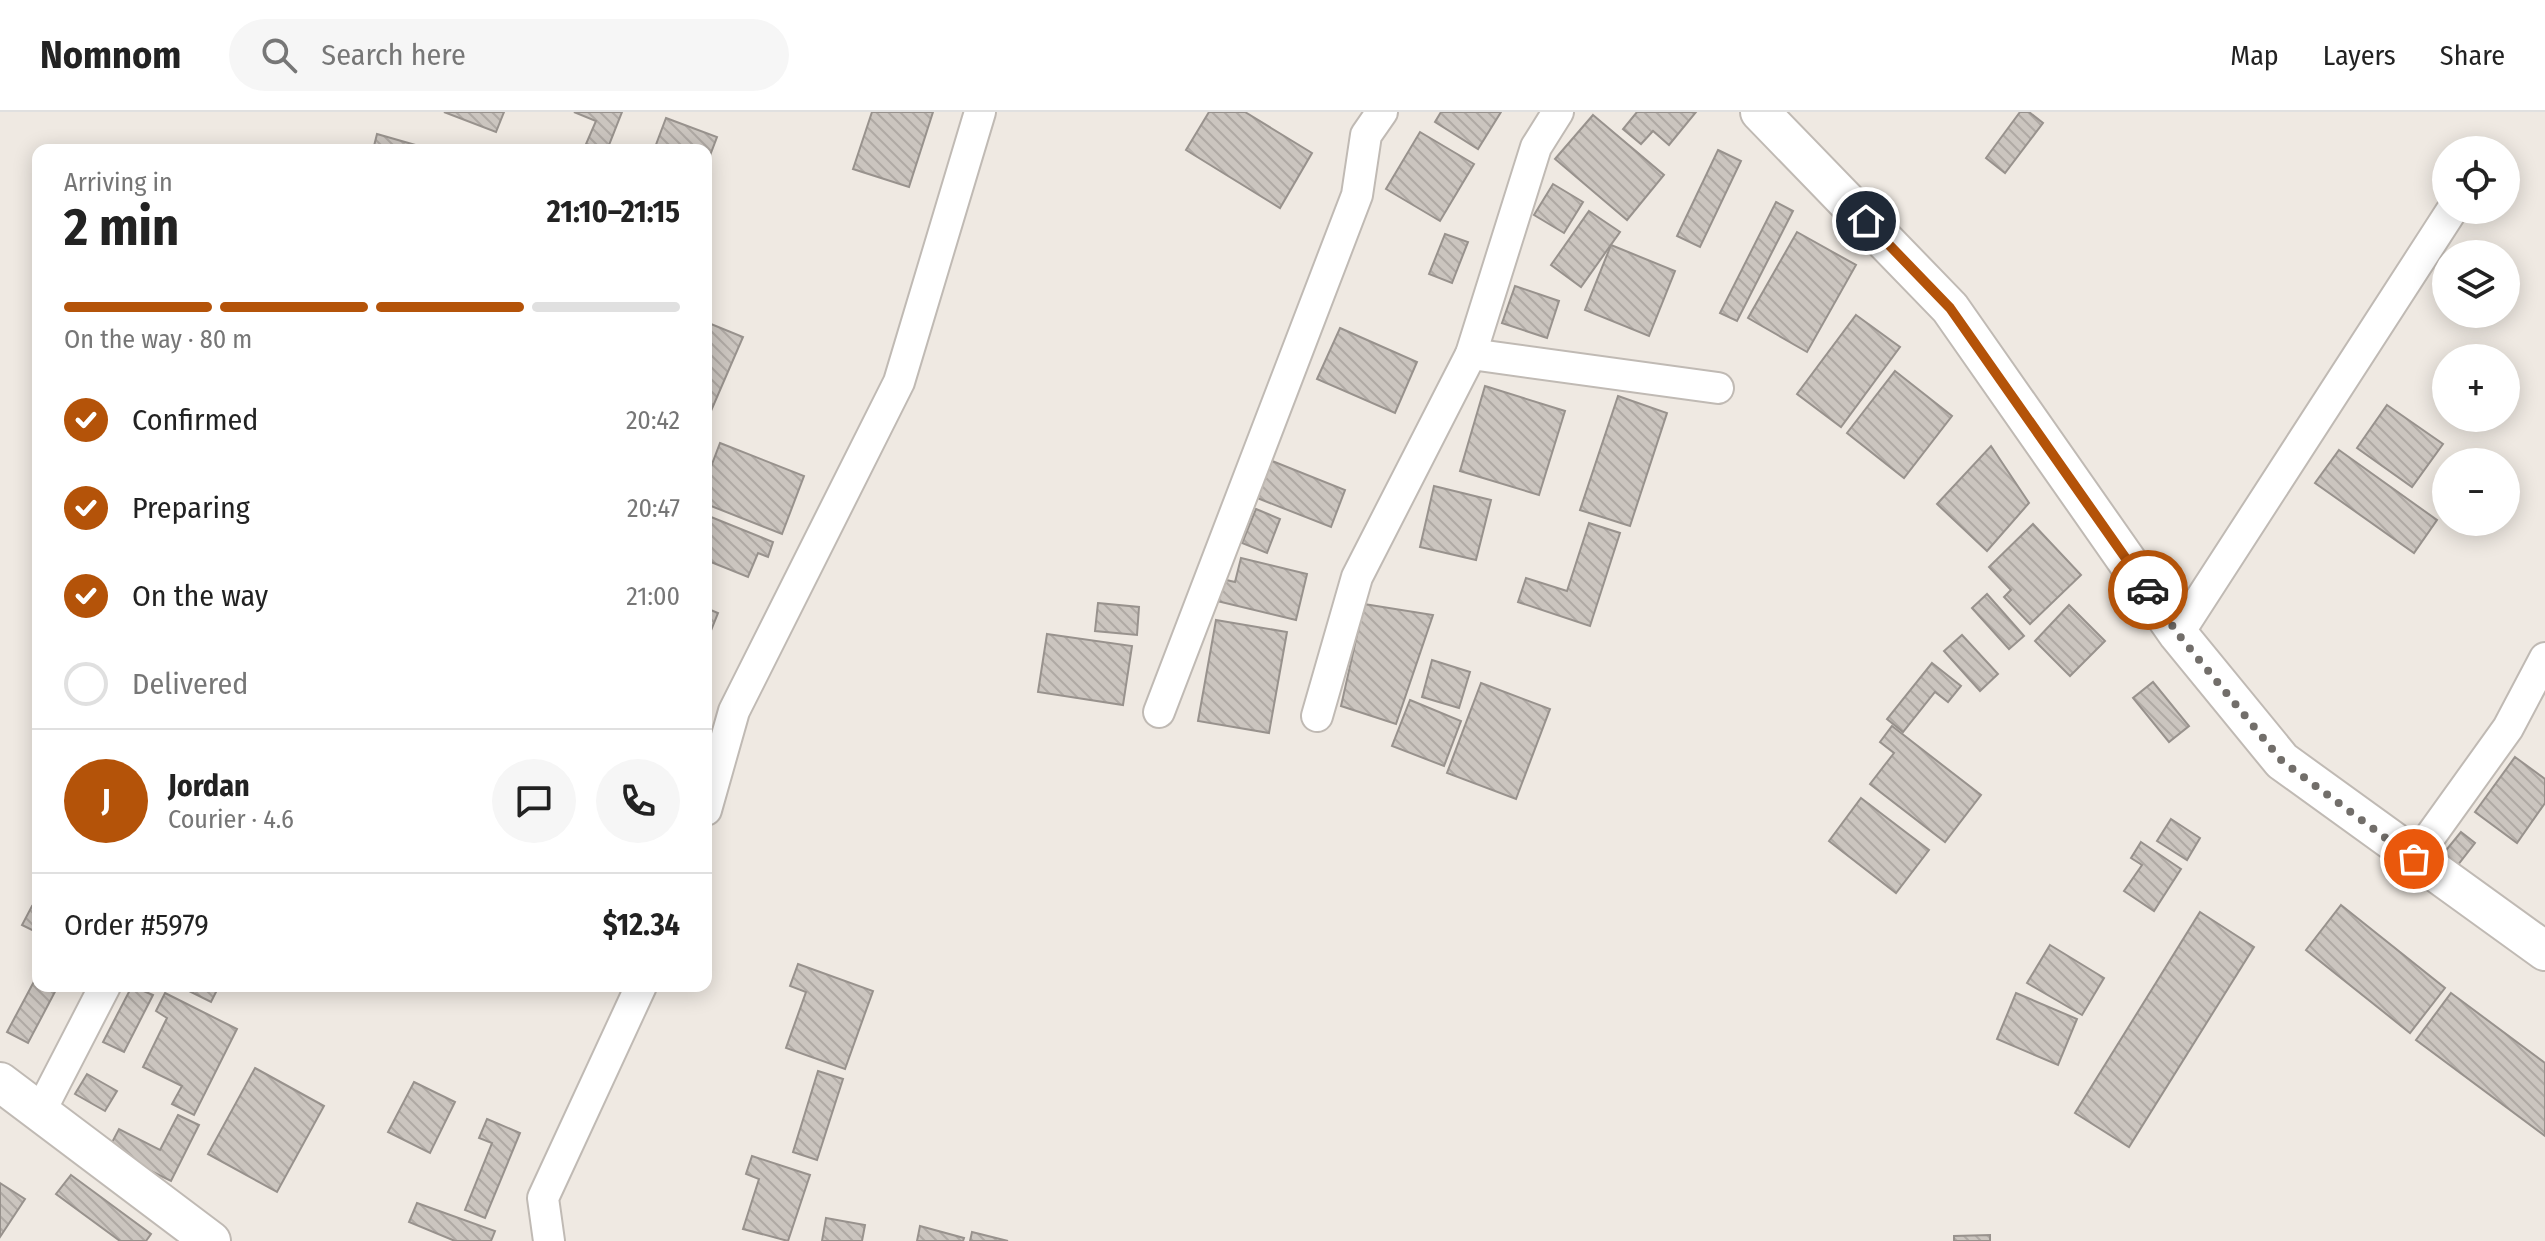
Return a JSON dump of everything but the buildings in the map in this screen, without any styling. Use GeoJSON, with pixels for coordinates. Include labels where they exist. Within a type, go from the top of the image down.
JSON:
{"type":"FeatureCollection","features":[{"type":"Feature","properties":{"kind":"street"},"geometry":{"type":"LineString","coordinates":[[712,789],[734,711],[899,382],[980,112]]}},
{"type":"Feature","properties":{"kind":"street"},"geometry":{"type":"LineString","coordinates":[[1159,712],[1357,195],[1366,135],[1382,112]]}},
{"type":"Feature","properties":{"kind":"street"},"geometry":{"type":"LineString","coordinates":[[1317,716],[1357,577],[1471,354],[1536,147],[1558,112]]}},
{"type":"Feature","properties":{"kind":"street"},"geometry":{"type":"LineString","coordinates":[[1760,112],[1950,308],[2178,634],[2282,761],[2545,951]]}},
{"type":"Feature","properties":{"kind":"street"},"geometry":{"type":"LineString","coordinates":[[2178,634],[2443,224]]}},
{"type":"Feature","properties":{"kind":"street"},"geometry":{"type":"LineString","coordinates":[[1471,354],[1718,388]]}},
{"type":"Feature","properties":{"kind":"street"},"geometry":{"type":"LineString","coordinates":[[2414,859],[2508,728],[2545,658]]}},
{"type":"Feature","properties":{"kind":"street"},"geometry":{"type":"LineString","coordinates":[[41,1110],[102,992]]}},
{"type":"Feature","properties":{"kind":"street"},"geometry":{"type":"LineString","coordinates":[[549,1241],[543,1198],[638,992]]}},
{"type":"Feature","properties":{"kind":"street"},"geometry":{"type":"LineString","coordinates":[[0,1082],[41,1110],[194,1236]]}},
{"type":"Feature","properties":{"kind":"way so far"},"geometry":{"type":"LineString","coordinates":[[2148,590],[2178,634],[2282,761],[2414,859]]}},
{"type":"Feature","properties":{"kind":"route"},"geometry":{"type":"LineString","coordinates":[[1866,221],[1950,308],[2148,590]]}}]}
